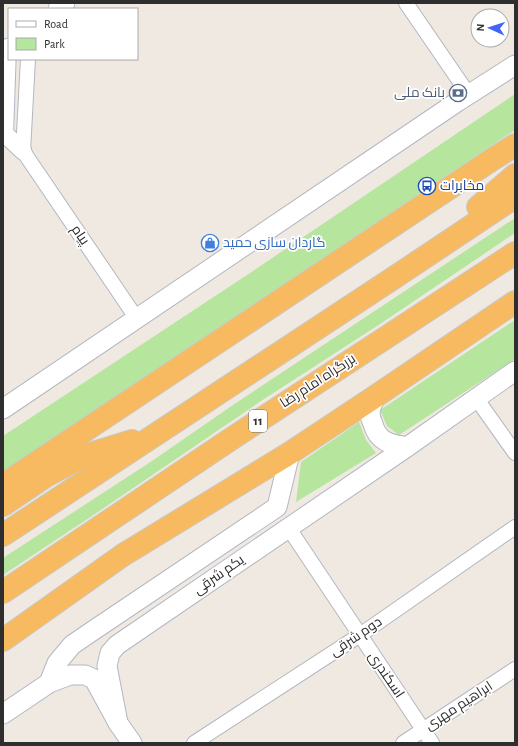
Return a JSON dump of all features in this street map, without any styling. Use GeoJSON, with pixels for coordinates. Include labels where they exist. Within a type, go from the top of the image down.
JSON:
{"type":"FeatureCollection","features":[{"type":"Feature","properties":{"kind":"highway"},"geometry":{"type":"LineString","coordinates":[[3,485],[515,145]]}},
{"type":"Feature","properties":{"kind":"highway"},"geometry":{"type":"LineString","coordinates":[[395,277],[515,175]]}},
{"type":"Feature","properties":{"kind":"highway"},"geometry":{"type":"LineString","coordinates":[[3,535],[395,277],[515,196]]}},
{"type":"Feature","properties":{"kind":"highway","name":"بزرگراه امام رضا"},"geometry":{"type":"LineString","coordinates":[[3,592],[228,440],[515,253]]}},
{"type":"Feature","properties":{"kind":"highway"},"geometry":{"type":"LineString","coordinates":[[3,640],[123,555],[290,452],[515,302]]}},
{"type":"Feature","properties":{"kind":"highway"},"geometry":{"type":"LineString","coordinates":[[3,505],[46,476],[83,456],[156,434]]}},
{"type":"Feature","properties":{"kind":"main road"},"geometry":{"type":"LineString","coordinates":[[3,409],[515,65]]}},
{"type":"Feature","properties":{"kind":"main road","name":"یکم شرقی"},"geometry":{"type":"LineString","coordinates":[[118,723],[107,666],[110,653],[118,645],[288,527],[407,447],[515,371]]}},
{"type":"Feature","properties":{"kind":"main road"},"geometry":{"type":"LineString","coordinates":[[376,396],[370,411],[375,431],[381,439],[387,442],[407,447]]}},
{"type":"Feature","properties":{"kind":"main road"},"geometry":{"type":"LineString","coordinates":[[49,683],[57,663],[72,645],[277,507],[290,452]]}},
{"type":"Feature","properties":{"kind":"main road"},"geometry":{"type":"LineString","coordinates":[[3,714],[49,683],[70,675],[85,675],[94,679],[118,723],[132,743]]}},
{"type":"Feature","properties":{"kind":"street"},"geometry":{"type":"LineString","coordinates":[[406,3],[469,95]]}},
{"type":"Feature","properties":{"kind":"street","name":"پیام"},"geometry":{"type":"LineString","coordinates":[[8,60],[5,133],[23,151],[137,319]]}},
{"type":"Feature","properties":{"kind":"street"},"geometry":{"type":"LineString","coordinates":[[23,151],[28,60]]}},
{"type":"Feature","properties":{"kind":"street"},"geometry":{"type":"LineString","coordinates":[[476,398],[515,453]]}},
{"type":"Feature","properties":{"kind":"street","name":"اسکندری"},"geometry":{"type":"LineString","coordinates":[[288,527],[432,743]]}},
{"type":"Feature","properties":{"kind":"street","name":"دوم شرقی"},"geometry":{"type":"LineString","coordinates":[[194,743],[360,635],[515,528]]}},
{"type":"Feature","properties":{"kind":"street","name":"ابراهیم مهری"},"geometry":{"type":"LineString","coordinates":[[403,743],[515,669]]}},
{"type":"Feature","properties":{"kind":"green space"},"geometry":{"type":"Polygon","coordinates":[[[515,94],[515,130],[3,472],[3,436],[253,271],[515,94]]]}},
{"type":"Feature","properties":{"kind":"green space"},"geometry":{"type":"Polygon","coordinates":[[[515,218],[515,233],[380,324],[261,401],[3,575],[3,558],[152,461],[233,405],[515,218]]]}},
{"type":"Feature","properties":{"kind":"green space"},"geometry":{"type":"Polygon","coordinates":[[[515,320],[515,359],[399,435],[387,426],[380,410],[515,320]]]}},
{"type":"Feature","properties":{"kind":"green space"},"geometry":{"type":"Polygon","coordinates":[[[359,422],[366,440],[376,453],[296,502],[301,462],[359,422]]]}},
{"type":"Feature","properties":{"kind":"place","name":"بانک ملی"},"geometry":{"type":"Point","coordinates":[458,93]}},
{"type":"Feature","properties":{"kind":"place","name":"مخابرات"},"geometry":{"type":"Point","coordinates":[427,186]}},
{"type":"Feature","properties":{"kind":"place","name":"گاردان سازی حمید"},"geometry":{"type":"Point","coordinates":[210,243]}}]}
